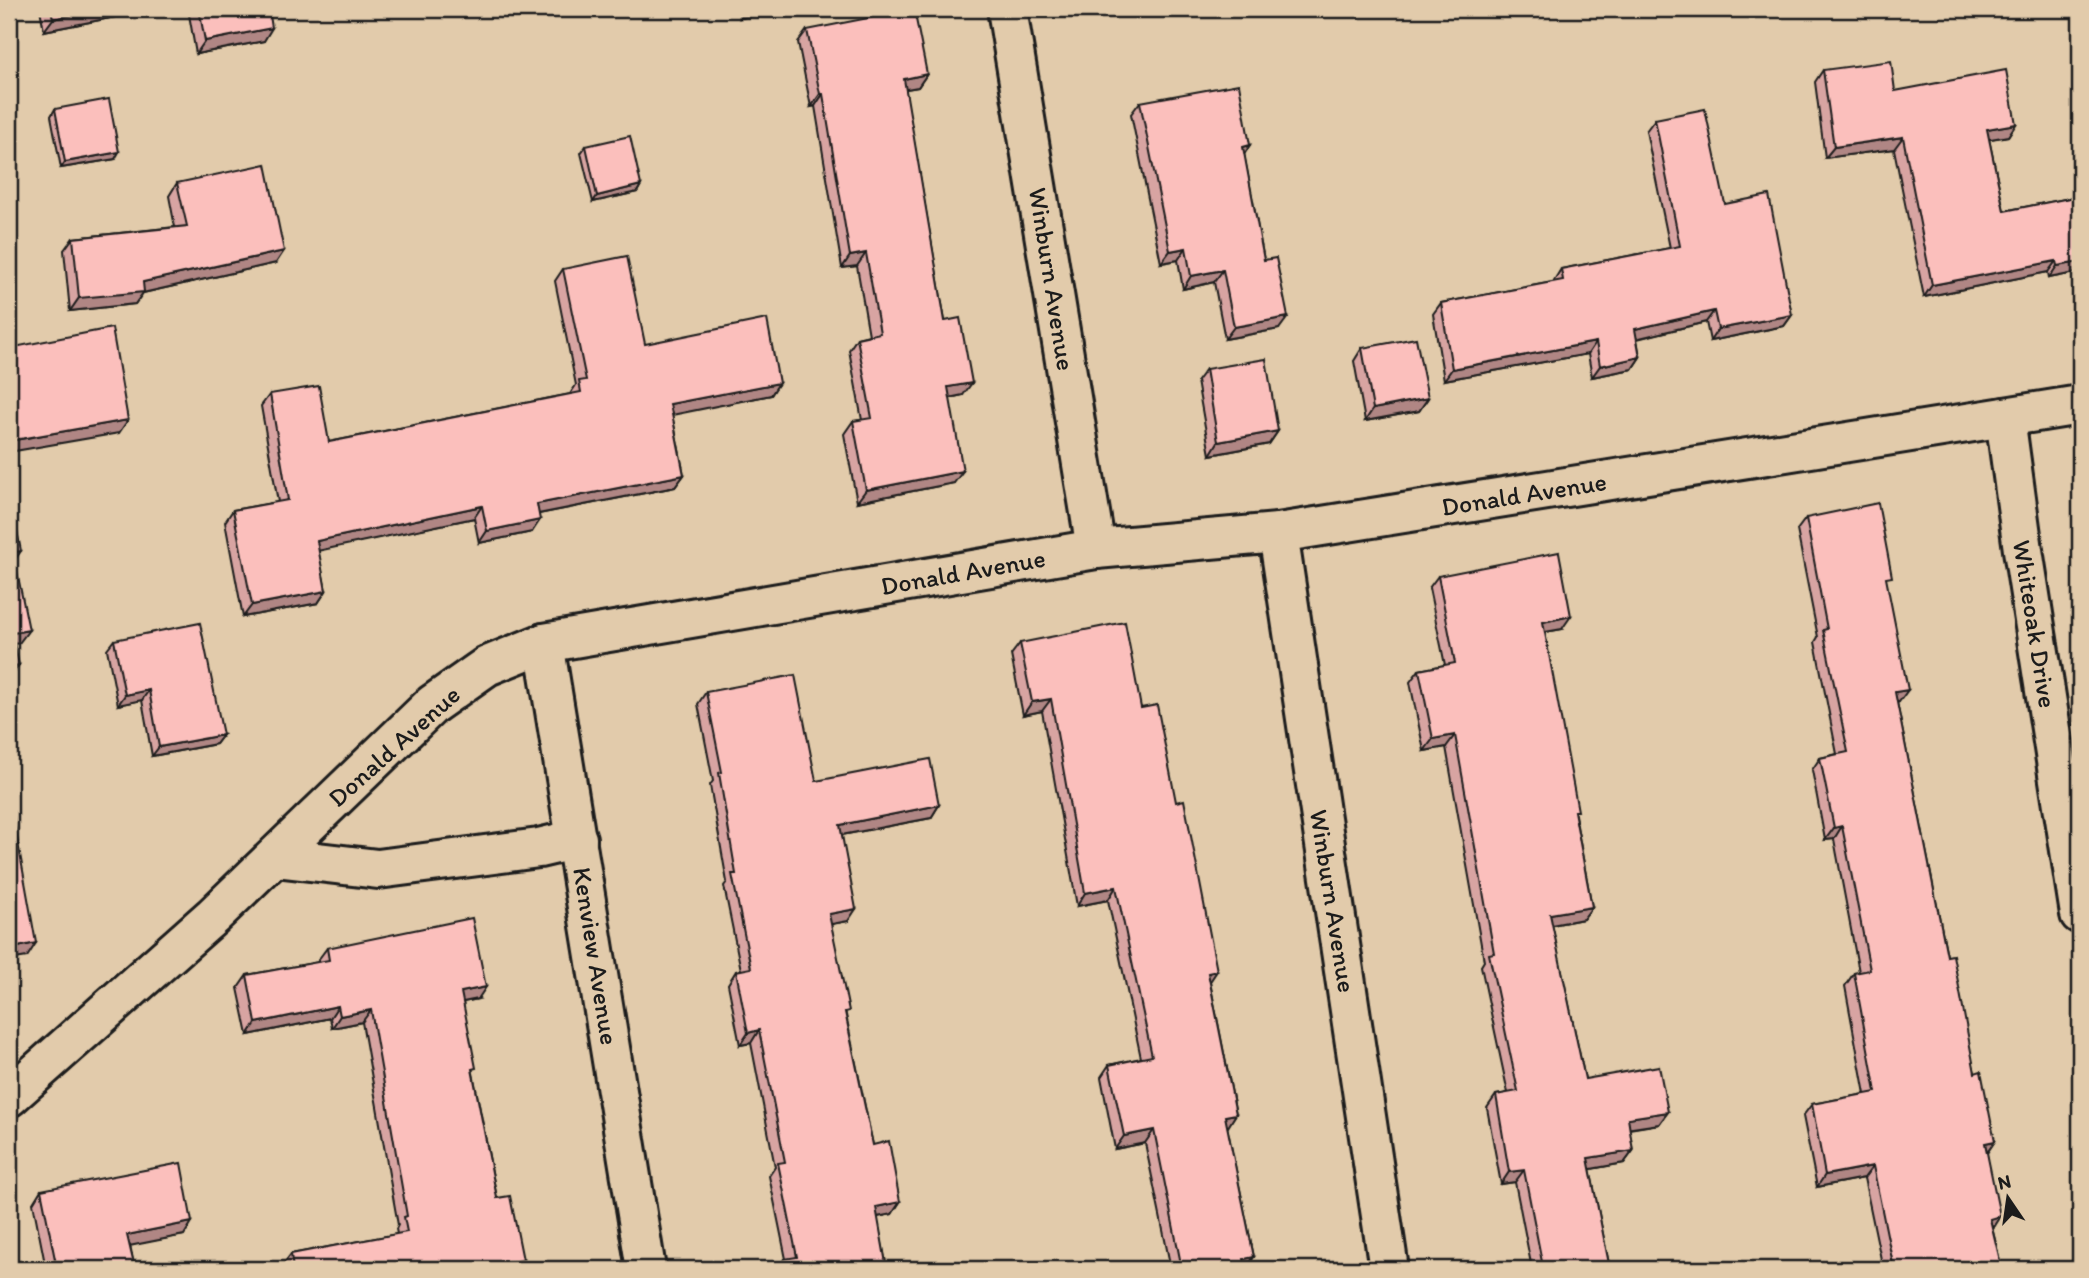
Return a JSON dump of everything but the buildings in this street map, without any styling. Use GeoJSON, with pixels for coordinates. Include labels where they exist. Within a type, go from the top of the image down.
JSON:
{"type":"FeatureCollection","features":[{"type":"Feature","properties":{"kind":"street","name":"Winburn Avenue"},"geometry":{"type":"LineString","coordinates":[[1007,9],[1096,549]]}},
{"type":"Feature","properties":{"kind":"street","name":"Donald Avenue"},"geometry":{"type":"LineString","coordinates":[[9,1097],[213,916],[433,704],[487,666],[544,643],[1096,549],[1278,533],[2080,405]]}},
{"type":"Feature","properties":{"kind":"street","name":"Whiteoak Drive"},"geometry":{"type":"LineString","coordinates":[[2005,416],[2022,550],[2080,914]]}},
{"type":"Feature","properties":{"kind":"street","name":"Winburn Avenue"},"geometry":{"type":"LineString","coordinates":[[1278,533],[1389,1269]]}},
{"type":"Feature","properties":{"kind":"street","name":"Kenview Avenue"},"geometry":{"type":"LineString","coordinates":[[544,643],[646,1269]]}},
{"type":"Feature","properties":{"kind":"street"},"geometry":{"type":"LineString","coordinates":[[275,857],[378,869],[538,848],[578,839]]}}]}
